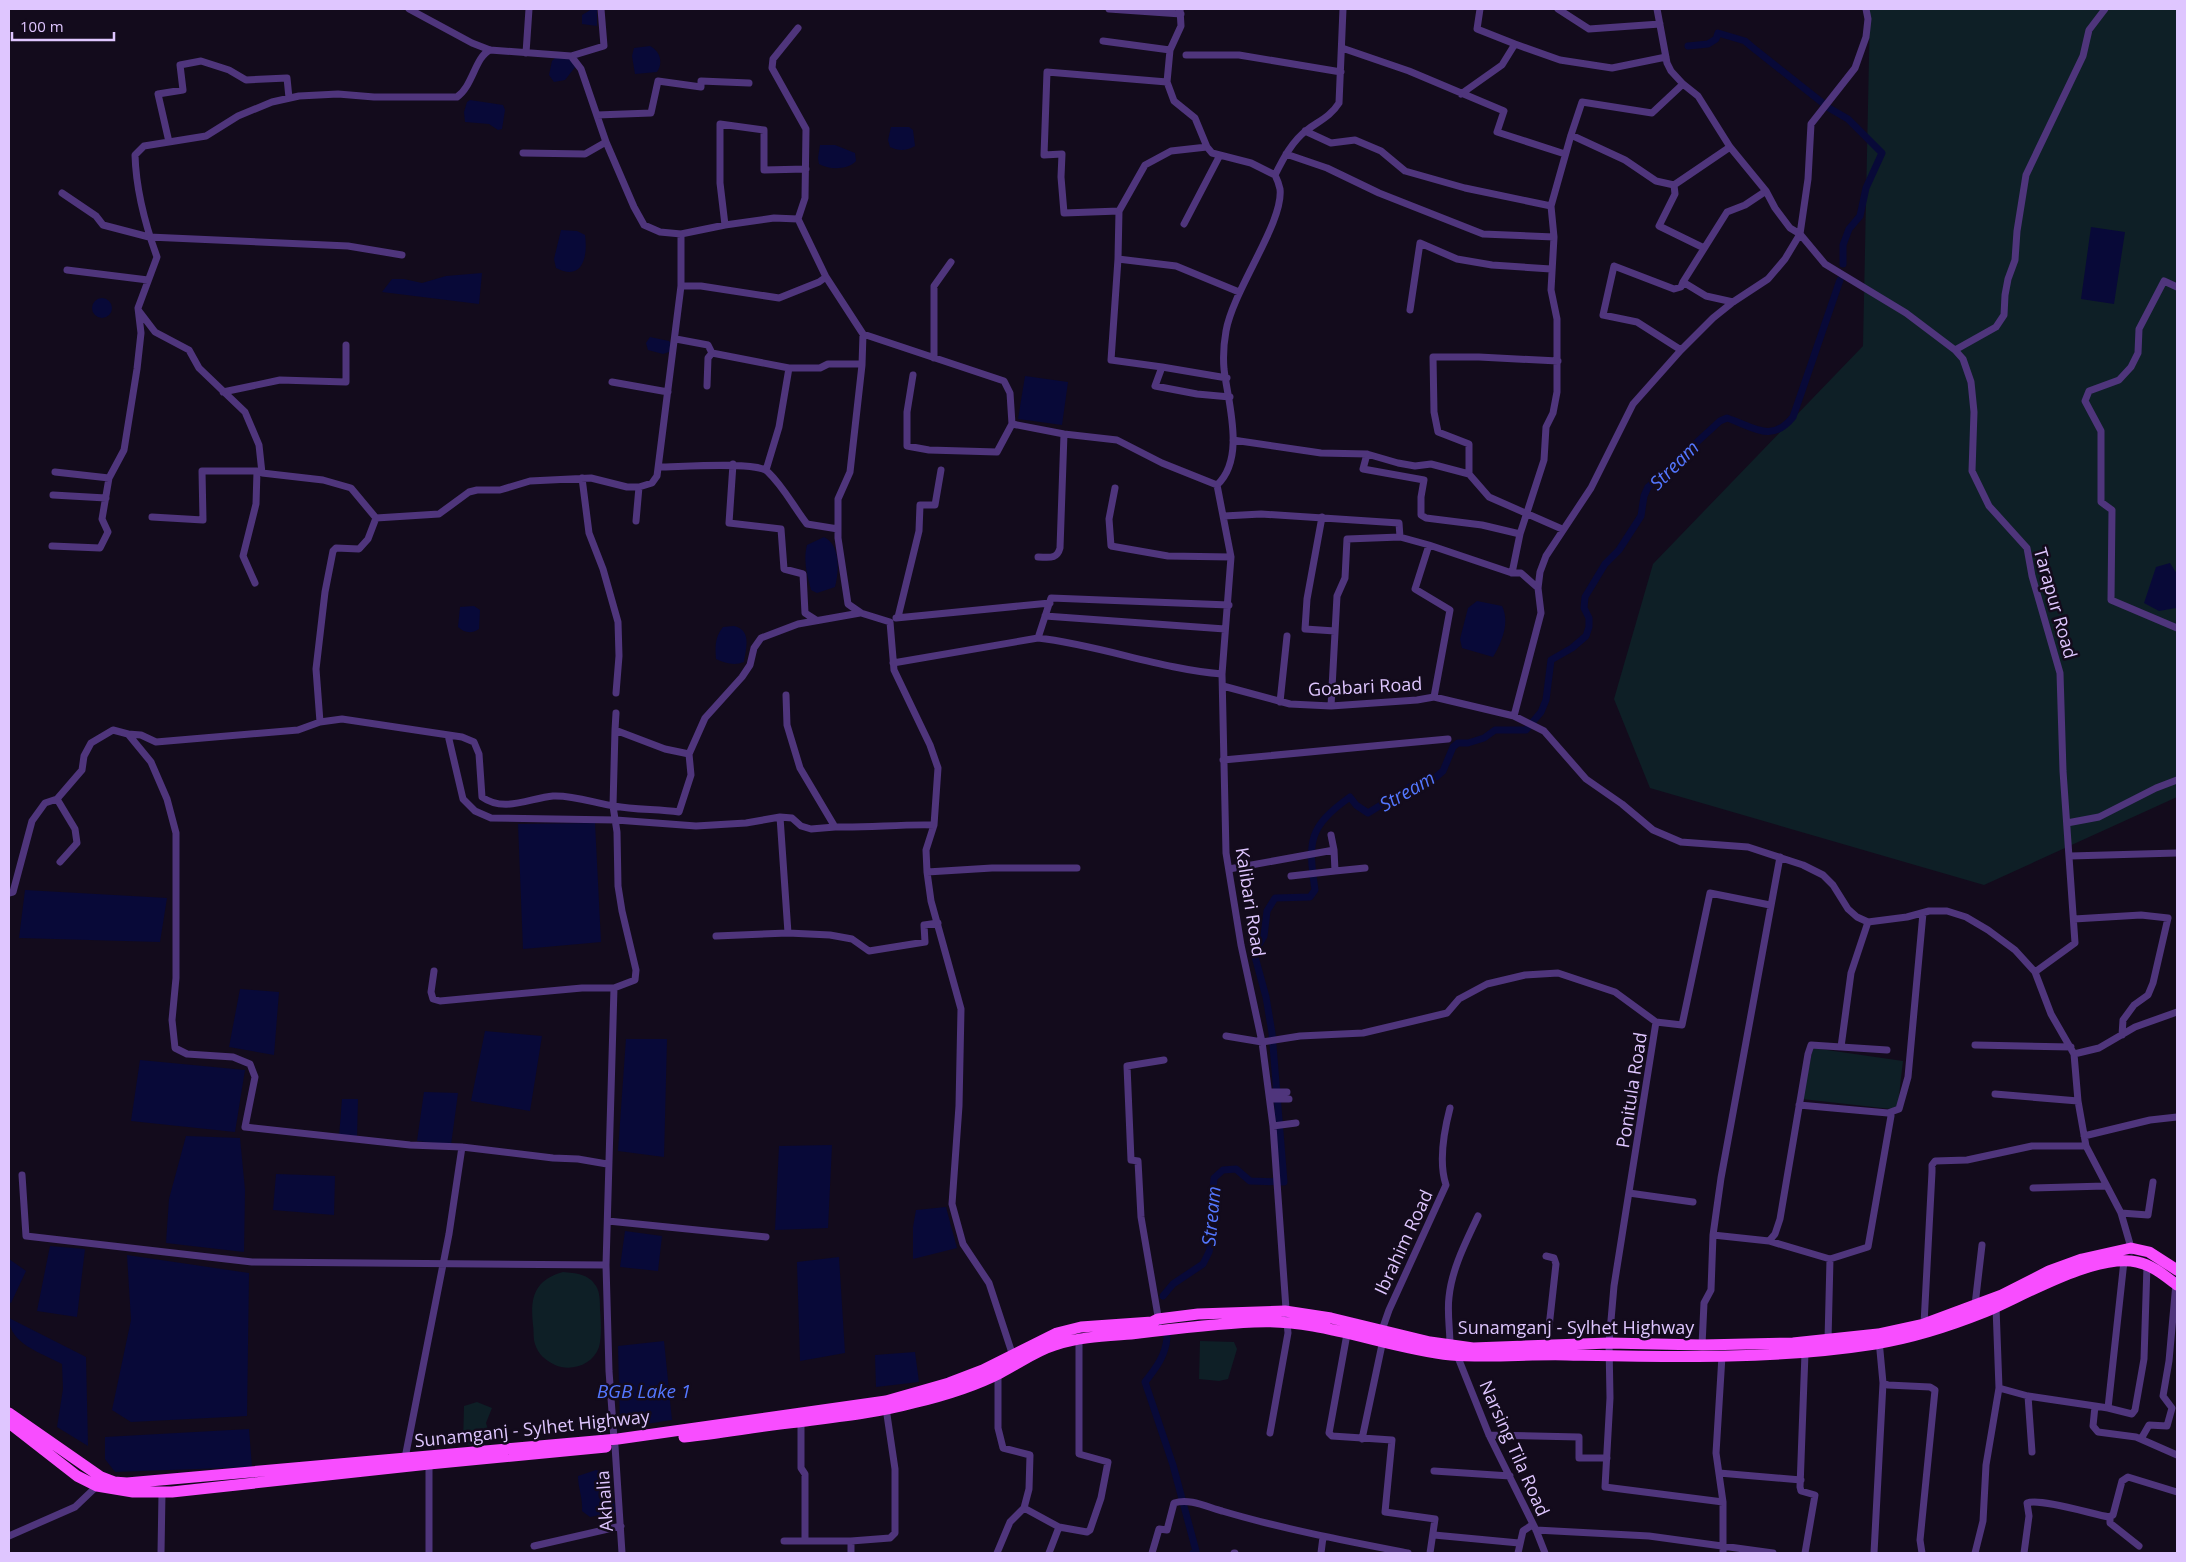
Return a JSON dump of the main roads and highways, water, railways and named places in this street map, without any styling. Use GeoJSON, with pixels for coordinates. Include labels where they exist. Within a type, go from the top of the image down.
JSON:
{"type":"FeatureCollection","features":[{"type":"Feature","properties":{"kind":"main road","name":"Sunamganj - Sylhet Highway"},"geometry":{"type":"LineString","coordinates":[[9,1423],[77,1476],[97,1486],[133,1492],[162,1492],[358,1473],[801,1421],[886,1408],[950,1393],[998,1374],[1027,1357],[1056,1344],[1159,1324],[1198,1314],[1285,1311],[1331,1318],[1383,1335],[1411,1349],[1457,1355],[1610,1357],[1805,1353],[1879,1339],[1932,1332],[1996,1307],[2049,1271],[2082,1259],[2131,1248],[2149,1252],[2177,1270]]}},
{"type":"Feature","properties":{"kind":"main road","name":"Sunamganj - Sylhet Highway"},"geometry":{"type":"LineString","coordinates":[[9,1413],[101,1476],[114,1482],[127,1484],[404,1458],[614,1443],[886,1401],[949,1383],[983,1370],[1057,1333],[1081,1327],[1152,1322],[1159,1324],[1258,1321],[1323,1327],[1347,1334],[1383,1335],[1473,1348],[1609,1343],[1702,1345],[1879,1339],[2102,1263],[2124,1261],[2142,1263],[2177,1284]]}},
{"type":"Feature","properties":{"kind":"main road"},"geometry":{"type":"LineString","coordinates":[[1760,1343],[1760,1355]]}},
{"type":"Feature","properties":{"kind":"water"},"geometry":{"type":"Polygon","coordinates":[[[592,9],[597,9],[597,26],[582,24],[582,15],[592,9]]]}},
{"type":"Feature","properties":{"kind":"water"},"geometry":{"type":"Polygon","coordinates":[[[650,46],[659,54],[659,69],[657,72],[635,74],[632,56],[634,48],[650,46]]]}},
{"type":"Feature","properties":{"kind":"water"},"geometry":{"type":"Polygon","coordinates":[[[555,58],[570,58],[576,66],[565,80],[554,82],[549,75],[552,61],[555,58]]]}},
{"type":"Feature","properties":{"kind":"water"},"geometry":{"type":"Polygon","coordinates":[[[470,100],[503,105],[505,110],[502,129],[498,130],[489,124],[465,122],[464,112],[467,102],[470,100]]]}},
{"type":"Feature","properties":{"kind":"water"},"geometry":{"type":"Polygon","coordinates":[[[891,127],[909,127],[913,130],[915,146],[902,150],[890,147],[888,140],[891,127]]]}},
{"type":"Feature","properties":{"kind":"water"},"geometry":{"type":"Polygon","coordinates":[[[820,145],[835,145],[855,153],[856,161],[843,167],[823,166],[819,164],[818,158],[820,145]]]}},
{"type":"Feature","properties":{"kind":"water"},"geometry":{"type":"Polygon","coordinates":[[[2091,227],[2125,232],[2114,304],[2081,299],[2091,227]]]}},
{"type":"Feature","properties":{"kind":"water"},"geometry":{"type":"Polygon","coordinates":[[[561,230],[577,231],[585,235],[586,251],[582,265],[572,272],[556,268],[554,259],[561,230]]]}},
{"type":"Feature","properties":{"kind":"water"},"geometry":{"type":"Polygon","coordinates":[[[482,273],[479,304],[382,292],[392,279],[404,279],[422,283],[446,276],[482,273]]]}},
{"type":"Feature","properties":{"kind":"water"},"geometry":{"type":"Polygon","coordinates":[[[102,298],[109,301],[112,308],[109,315],[102,318],[95,315],[92,308],[95,301],[102,298]]]}},
{"type":"Feature","properties":{"kind":"water"},"geometry":{"type":"Polygon","coordinates":[[[650,337],[669,341],[672,345],[669,352],[663,354],[648,350],[646,343],[650,337]]]}},
{"type":"Feature","properties":{"kind":"water"},"geometry":{"type":"Polygon","coordinates":[[[1025,376],[1068,382],[1062,425],[1018,419],[1025,376]]]}},
{"type":"Feature","properties":{"kind":"water"},"geometry":{"type":"Polygon","coordinates":[[[824,537],[830,541],[836,552],[838,567],[835,587],[817,593],[811,590],[805,557],[807,545],[824,537]]]}},
{"type":"Feature","properties":{"kind":"water"},"geometry":{"type":"Polygon","coordinates":[[[2170,563],[2177,574],[2176,608],[2159,611],[2144,603],[2156,567],[2170,563]]]}},
{"type":"Feature","properties":{"kind":"water"},"geometry":{"type":"Polygon","coordinates":[[[1477,601],[1502,606],[1504,612],[1504,632],[1493,657],[1462,648],[1460,639],[1468,608],[1477,601]]]}},
{"type":"Feature","properties":{"kind":"water"},"geometry":{"type":"Polygon","coordinates":[[[474,606],[480,610],[479,629],[473,632],[463,631],[458,627],[460,607],[474,606]]]}},
{"type":"Feature","properties":{"kind":"water"},"geometry":{"type":"Polygon","coordinates":[[[734,626],[740,628],[746,635],[744,662],[737,664],[726,663],[716,659],[716,642],[720,631],[723,627],[734,626]]]}},
{"type":"Feature","properties":{"kind":"water"},"geometry":{"type":"Polygon","coordinates":[[[595,823],[601,942],[523,949],[518,824],[595,823]]]}},
{"type":"Feature","properties":{"kind":"water"},"geometry":{"type":"Polygon","coordinates":[[[25,890],[167,898],[160,942],[19,938],[25,890]]]}},
{"type":"Feature","properties":{"kind":"water"},"geometry":{"type":"Polygon","coordinates":[[[240,989],[279,992],[274,1055],[229,1047],[240,989]]]}},
{"type":"Feature","properties":{"kind":"water"},"geometry":{"type":"Polygon","coordinates":[[[485,1031],[542,1036],[530,1111],[471,1101],[485,1031]]]}},
{"type":"Feature","properties":{"kind":"water"},"geometry":{"type":"Polygon","coordinates":[[[626,1039],[667,1039],[664,1157],[618,1151],[626,1039]]]}},
{"type":"Feature","properties":{"kind":"water"},"geometry":{"type":"Polygon","coordinates":[[[140,1060],[245,1070],[235,1132],[131,1121],[140,1060]]]}},
{"type":"Feature","properties":{"kind":"water"},"geometry":{"type":"Polygon","coordinates":[[[424,1092],[458,1093],[451,1145],[417,1141],[424,1092]]]}},
{"type":"Feature","properties":{"kind":"water"},"geometry":{"type":"Polygon","coordinates":[[[342,1099],[358,1099],[357,1137],[339,1137],[342,1099]]]}},
{"type":"Feature","properties":{"kind":"water"},"geometry":{"type":"Polygon","coordinates":[[[186,1136],[240,1138],[245,1190],[244,1252],[166,1243],[169,1199],[186,1136]]]}},
{"type":"Feature","properties":{"kind":"water"},"geometry":{"type":"Polygon","coordinates":[[[832,1145],[828,1228],[775,1230],[779,1146],[832,1145]]]}},
{"type":"Feature","properties":{"kind":"water"},"geometry":{"type":"Polygon","coordinates":[[[276,1174],[335,1176],[334,1215],[273,1210],[276,1174]]]}},
{"type":"Feature","properties":{"kind":"water"},"geometry":{"type":"Polygon","coordinates":[[[946,1207],[957,1248],[913,1259],[913,1227],[916,1210],[946,1207]]]}},
{"type":"Feature","properties":{"kind":"water"},"geometry":{"type":"Polygon","coordinates":[[[625,1231],[662,1236],[658,1271],[620,1267],[625,1231]]]}},
{"type":"Feature","properties":{"kind":"water"},"geometry":{"type":"Polygon","coordinates":[[[50,1246],[85,1249],[77,1317],[37,1311],[50,1246]]]}},
{"type":"Feature","properties":{"kind":"water"},"geometry":{"type":"Polygon","coordinates":[[[127,1255],[249,1273],[247,1416],[131,1422],[112,1410],[131,1320],[127,1255]]]}},
{"type":"Feature","properties":{"kind":"water"},"geometry":{"type":"Polygon","coordinates":[[[839,1257],[845,1353],[800,1361],[797,1262],[839,1257]]]}},
{"type":"Feature","properties":{"kind":"water"},"geometry":{"type":"Polygon","coordinates":[[[9,1259],[26,1271],[11,1303],[9,1302],[9,1259]]]}},
{"type":"Feature","properties":{"kind":"water"},"geometry":{"type":"Polygon","coordinates":[[[9,1318],[86,1357],[88,1446],[57,1427],[63,1389],[62,1364],[20,1341],[10,1327],[9,1318]]]}},
{"type":"Feature","properties":{"kind":"water","name":"BGB Lake 1"},"geometry":{"type":"Polygon","coordinates":[[[664,1341],[672,1420],[620,1428],[618,1346],[664,1341]]]}},
{"type":"Feature","properties":{"kind":"water"},"geometry":{"type":"Polygon","coordinates":[[[915,1352],[919,1382],[876,1387],[875,1355],[915,1352]]]}},
{"type":"Feature","properties":{"kind":"water"},"geometry":{"type":"Polygon","coordinates":[[[249,1429],[252,1467],[115,1472],[105,1459],[105,1437],[249,1429]]]}},
{"type":"Feature","properties":{"kind":"water"},"geometry":{"type":"Polygon","coordinates":[[[596,1470],[608,1473],[607,1495],[613,1498],[616,1512],[590,1517],[582,1511],[578,1476],[596,1470]]]}},
{"type":"Feature","properties":{"kind":"waterway"},"geometry":{"type":"LineString","coordinates":[[1688,46],[1708,44],[1716,39],[1718,33],[1745,41],[1829,108],[1848,119],[1882,153],[1866,188],[1860,216],[1849,229],[1843,245],[1843,264]]}},
{"type":"Feature","properties":{"kind":"waterway","name":"Stream"},"geometry":{"type":"LineString","coordinates":[[1163,1296],[1173,1284],[1203,1264],[1209,1252],[1213,1235],[1212,1202],[1214,1178],[1223,1170],[1236,1169],[1250,1181],[1284,1182],[1272,1033],[1266,997],[1254,953],[1264,936],[1267,911],[1275,898],[1310,897],[1315,890],[1312,847],[1314,836],[1319,827],[1326,817],[1350,797],[1356,805],[1368,813],[1410,787],[1436,777],[1443,771],[1453,747],[1458,743],[1468,743],[1484,738],[1495,730],[1526,730],[1541,712],[1546,700],[1551,660],[1572,648],[1586,636],[1589,618],[1584,608],[1585,597],[1605,564],[1619,550],[1641,516],[1644,496],[1648,487],[1720,421],[1727,418],[1754,429],[1770,432],[1785,425],[1793,417],[1840,280]]}},
{"type":"Feature","properties":{"kind":"waterway"},"geometry":{"type":"LineString","coordinates":[[1167,1337],[1157,1366],[1145,1382],[1173,1465],[1196,1551],[1193,1553]]}}]}
